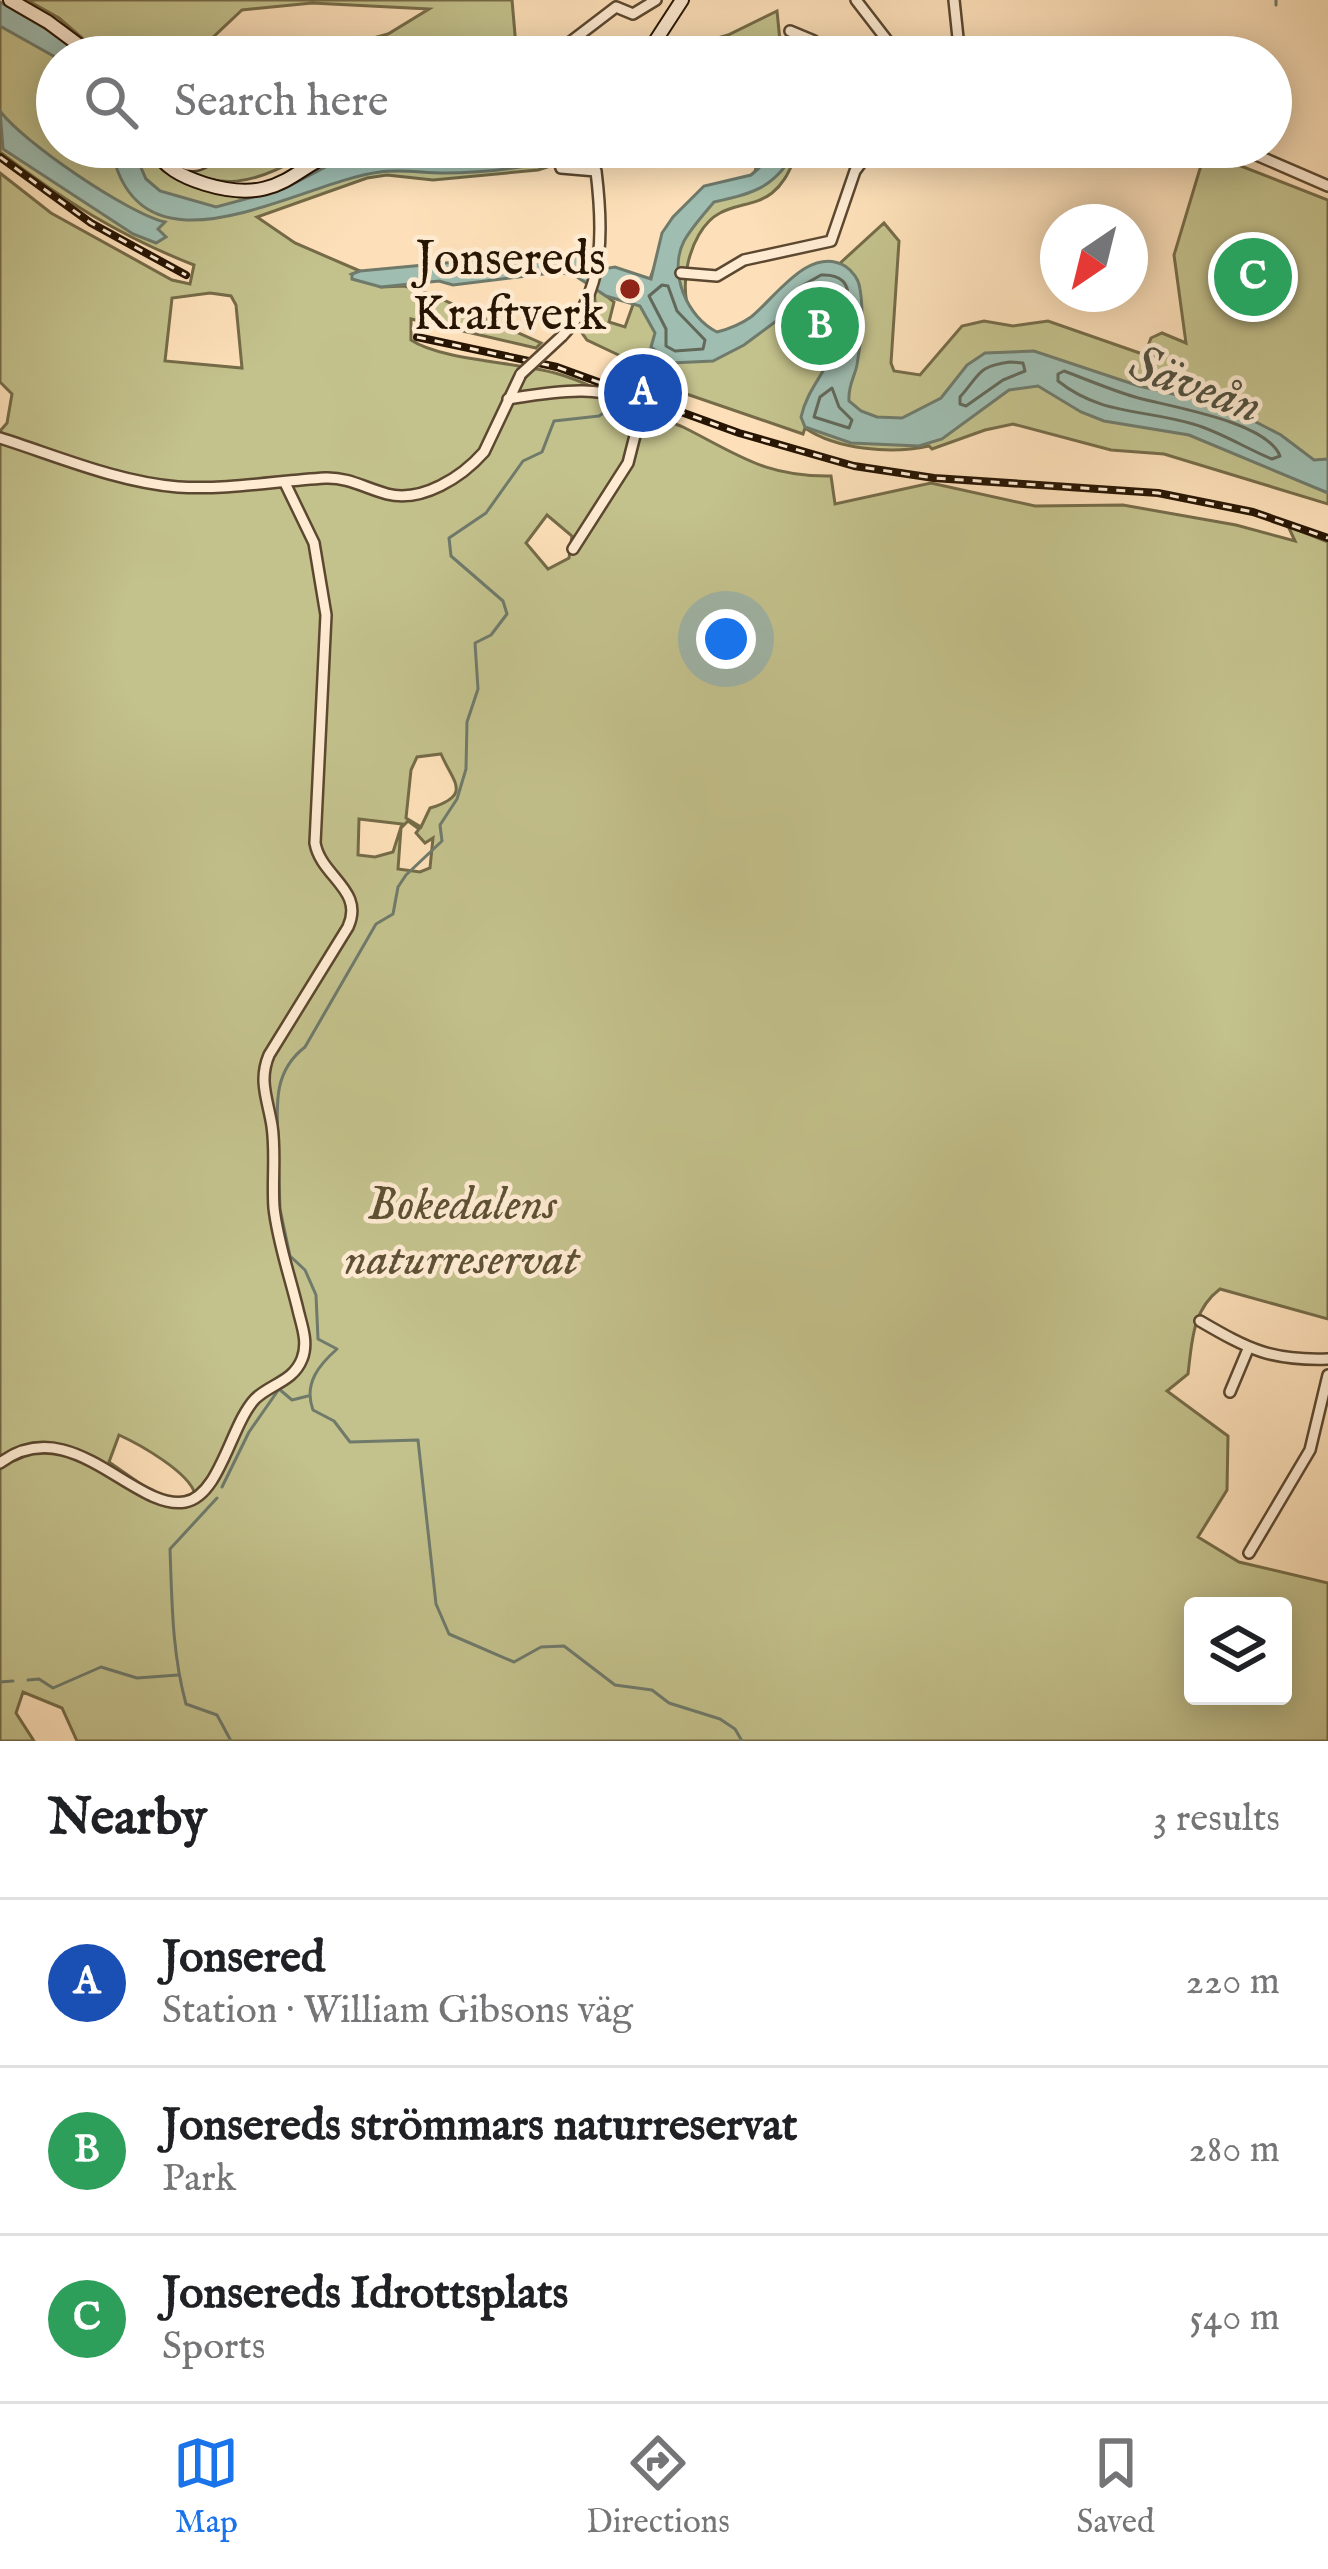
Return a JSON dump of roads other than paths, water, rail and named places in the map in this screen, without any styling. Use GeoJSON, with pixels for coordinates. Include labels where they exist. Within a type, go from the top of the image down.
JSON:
{"type":"FeatureCollection","features":[{"type":"Feature","properties":{"kind":"street"},"geometry":{"type":"LineString","coordinates":[[10,0],[69,36]]}},
{"type":"Feature","properties":{"kind":"street"},"geometry":{"type":"LineString","coordinates":[[578,36],[616,7],[633,14],[656,0]]}},
{"type":"Feature","properties":{"kind":"street"},"geometry":{"type":"LineString","coordinates":[[659,36],[682,0]]}},
{"type":"Feature","properties":{"kind":"street"},"geometry":{"type":"LineString","coordinates":[[856,0],[884,36]]}},
{"type":"Feature","properties":{"kind":"street"},"geometry":{"type":"LineString","coordinates":[[954,0],[958,36]]}},
{"type":"Feature","properties":{"kind":"street"},"geometry":{"type":"LineString","coordinates":[[790,31],[802,36]]}},
{"type":"Feature","properties":{"kind":"street"},"geometry":{"type":"LineString","coordinates":[[169,168],[180,176],[244,193],[285,182],[310,168]]}},
{"type":"Feature","properties":{"kind":"street"},"geometry":{"type":"LineString","coordinates":[[0,438],[156,484],[217,487],[328,478],[398,495],[436,487],[466,472],[484,452],[521,374],[577,318],[600,262],[603,236],[595,168]]}},
{"type":"Feature","properties":{"kind":"street"},"geometry":{"type":"LineString","coordinates":[[682,273],[717,276],[744,260],[831,241],[857,168]]}},
{"type":"Feature","properties":{"kind":"street"},"geometry":{"type":"LineString","coordinates":[[1286,168],[1328,186]]}},
{"type":"Feature","properties":{"kind":"street"},"geometry":{"type":"LineString","coordinates":[[508,399],[607,394],[627,399],[641,412],[628,463],[573,549]]}},
{"type":"Feature","properties":{"kind":"street"},"geometry":{"type":"LineString","coordinates":[[0,1463],[26,1452],[61,1450],[155,1497],[190,1501],[210,1485],[250,1405],[284,1381],[303,1357],[304,1331],[274,1205],[273,1130],[262,1076],[268,1055],[348,927],[353,906],[348,892],[324,867],[315,843],[326,615],[314,543],[285,483]]}},
{"type":"Feature","properties":{"kind":"street"},"geometry":{"type":"LineString","coordinates":[[1200,1321],[1248,1349],[1292,1360],[1328,1359]]}},
{"type":"Feature","properties":{"kind":"street"},"geometry":{"type":"LineString","coordinates":[[1230,1392],[1248,1349]]}},
{"type":"Feature","properties":{"kind":"street"},"geometry":{"type":"LineString","coordinates":[[1249,1553],[1310,1450],[1328,1375]]}},
{"type":"Feature","properties":{"kind":"water"},"geometry":{"type":"Polygon","coordinates":[[[0,2],[58,36],[36,36],[36,46],[0,26],[0,2]]]}},
{"type":"Feature","properties":{"kind":"water"},"geometry":{"type":"Polygon","coordinates":[[[0,111],[36,144],[36,168],[68,168],[126,205],[165,222],[158,229],[166,237],[156,243],[133,234],[3,149],[0,111]]]}},
{"type":"Feature","properties":{"kind":"water"},"geometry":{"type":"Polygon","coordinates":[[[119,168],[141,168],[160,191],[216,207],[283,189],[324,168],[508,168],[464,173],[380,172],[266,206],[187,220],[153,212],[127,189],[119,168]]]}},
{"type":"Feature","properties":{"kind":"water"},"geometry":{"type":"Polygon","coordinates":[[[759,168],[784,168],[764,186],[714,202],[687,236],[680,253],[683,293],[697,316],[717,332],[751,317],[806,268],[832,261],[848,268],[859,286],[861,337],[849,401],[861,411],[902,418],[941,398],[967,365],[985,353],[1034,351],[1139,386],[1225,406],[1281,435],[1314,460],[1328,459],[1328,493],[1189,435],[1104,421],[1038,386],[1009,390],[942,439],[919,446],[851,443],[805,427],[801,417],[805,403],[834,344],[831,313],[803,309],[783,316],[713,361],[671,363],[651,347],[655,333],[640,306],[606,296],[560,272],[453,285],[439,281],[381,287],[352,279],[360,271],[552,253],[582,256],[581,262],[597,270],[615,267],[651,279],[662,233],[673,217],[704,186],[751,175],[759,168]]]}},
{"type":"Feature","properties":{"kind":"waterway"},"geometry":{"type":"LineString","coordinates":[[1276,0],[1276,5]]}},
{"type":"Feature","properties":{"kind":"waterway"},"geometry":{"type":"LineString","coordinates":[[643,374],[656,356]]}},
{"type":"Feature","properties":{"kind":"waterway"},"geometry":{"type":"LineString","coordinates":[[278,1137],[278,1099],[288,1066],[305,1047],[376,924],[393,914],[398,887],[406,875],[442,841],[440,825],[457,799],[466,769],[467,722],[478,689],[475,643],[491,635],[507,614],[503,601],[451,556],[449,538],[486,513],[523,461],[542,452],[554,421],[599,416],[620,402]]}},
{"type":"Feature","properties":{"kind":"waterway"},"geometry":{"type":"LineString","coordinates":[[278,1152],[280,1209],[290,1256],[305,1270],[316,1295],[318,1339],[337,1349],[312,1383],[313,1410],[334,1421],[350,1442],[418,1440],[436,1604],[449,1634],[514,1662],[541,1647],[564,1646],[615,1685],[652,1690],[669,1703],[720,1719],[742,1741]]}},
{"type":"Feature","properties":{"kind":"waterway"},"geometry":{"type":"LineString","coordinates":[[222,1487],[249,1432],[279,1389],[292,1400],[308,1396]]}},
{"type":"Feature","properties":{"kind":"waterway"},"geometry":{"type":"LineString","coordinates":[[217,1498],[170,1549],[172,1608],[186,1704],[217,1715],[231,1741]]}},
{"type":"Feature","properties":{"kind":"waterway"},"geometry":{"type":"LineString","coordinates":[[28,1680],[39,1679],[53,1688],[101,1667],[137,1678],[178,1675]]}},
{"type":"Feature","properties":{"kind":"waterway"},"geometry":{"type":"LineString","coordinates":[[0,1682],[13,1681]]}},
{"type":"Feature","properties":{"kind":"railway"},"geometry":{"type":"LineString","coordinates":[[0,157],[91,223],[186,275]]}},
{"type":"Feature","properties":{"kind":"railway"},"geometry":{"type":"LineString","coordinates":[[417,337],[557,367],[739,433],[854,466],[934,478],[1158,493],[1253,512],[1328,538]]}},
{"type":"Feature","properties":{"kind":"place","name":"Jonsereds Idrottsplats"},"geometry":{"type":"Point","coordinates":[1253,277]}},
{"type":"Feature","properties":{"kind":"place","name":"Jonsereds Kraftverk"},"geometry":{"type":"Point","coordinates":[630,289]}},
{"type":"Feature","properties":{"kind":"place","name":"Jonsereds strömmars naturreservat"},"geometry":{"type":"Point","coordinates":[820,326]}},
{"type":"Feature","properties":{"kind":"place","name":"Jonsered"},"geometry":{"type":"Point","coordinates":[643,393]}},
{"type":"Feature","properties":{"kind":"water label","name":"Säveån"},"geometry":{"type":"Point","coordinates":[1195,387]}},
{"type":"Feature","properties":{"kind":"park label","name":"Bokedalens naturreservat"},"geometry":{"type":"Point","coordinates":[462,1234]}}]}
